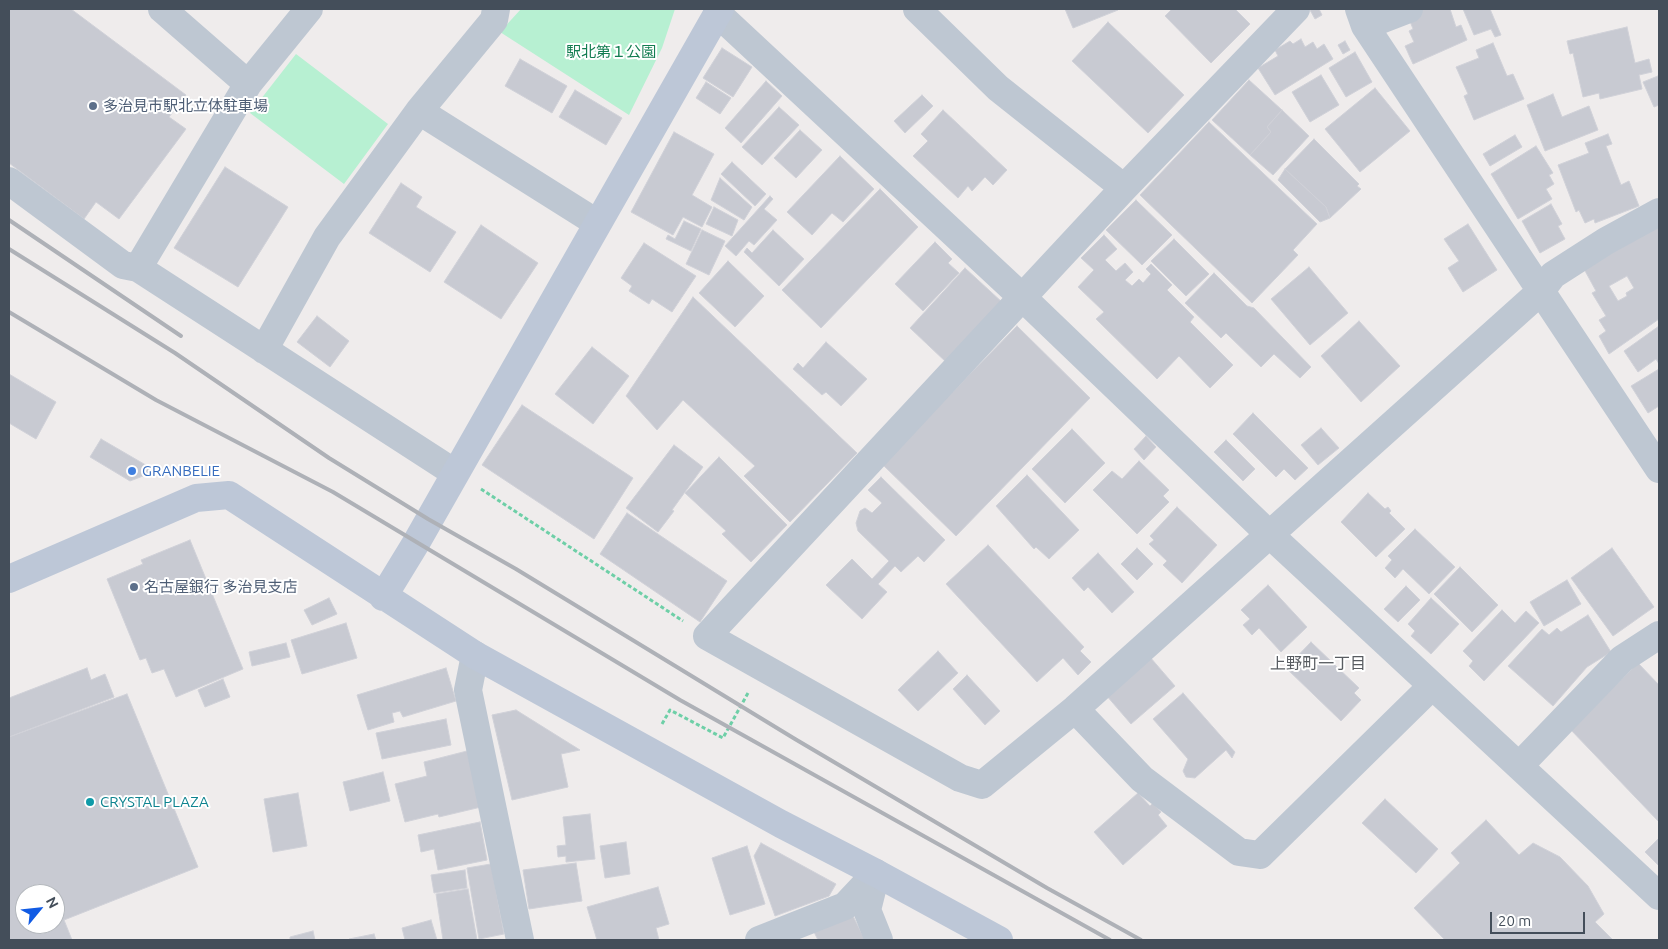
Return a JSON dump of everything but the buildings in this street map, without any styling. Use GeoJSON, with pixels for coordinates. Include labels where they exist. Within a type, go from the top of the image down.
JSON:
{"type":"FeatureCollection","features":[{"type":"Feature","properties":{"kind":"street"},"geometry":{"type":"LineString","coordinates":[[162,9],[248,84]]}},
{"type":"Feature","properties":{"kind":"street"},"geometry":{"type":"LineString","coordinates":[[138,268],[248,84],[309,9]]}},
{"type":"Feature","properties":{"kind":"street"},"geometry":{"type":"LineString","coordinates":[[264,350],[327,237],[419,112],[494,20],[496,9]]}},
{"type":"Feature","properties":{"kind":"street"},"geometry":{"type":"LineString","coordinates":[[916,9],[998,88],[1124,188]]}},
{"type":"Feature","properties":{"kind":"street"},"geometry":{"type":"LineString","coordinates":[[1296,9],[1124,188],[706,636],[960,778],[982,785],[1075,709],[1540,292],[1553,276],[1606,241],[1659,212]]}},
{"type":"Feature","properties":{"kind":"street"},"geometry":{"type":"LineString","coordinates":[[1409,9],[1362,17],[1540,292],[1659,469]]}},
{"type":"Feature","properties":{"kind":"street"},"geometry":{"type":"LineString","coordinates":[[383,597],[416,543],[718,11],[1022,297],[1269,534],[1659,896]]}},
{"type":"Feature","properties":{"kind":"street"},"geometry":{"type":"LineString","coordinates":[[419,112],[597,223]]}},
{"type":"Feature","properties":{"kind":"street"},"geometry":{"type":"LineString","coordinates":[[9,181],[123,265],[138,268],[455,473]]}},
{"type":"Feature","properties":{"kind":"street"},"geometry":{"type":"LineString","coordinates":[[9,580],[196,498],[229,495],[474,655],[781,824],[876,872],[999,940]]}},
{"type":"Feature","properties":{"kind":"street"},"geometry":{"type":"LineString","coordinates":[[1520,765],[1622,659],[1659,635]]}},
{"type":"Feature","properties":{"kind":"street"},"geometry":{"type":"LineString","coordinates":[[474,655],[468,690],[520,940]]}},
{"type":"Feature","properties":{"kind":"street"},"geometry":{"type":"LineString","coordinates":[[1075,709],[1142,779],[1239,852],[1260,854],[1432,686]]}},
{"type":"Feature","properties":{"kind":"street"},"geometry":{"type":"LineString","coordinates":[[760,940],[845,906],[876,872]]}},
{"type":"Feature","properties":{"kind":"street"},"geometry":{"type":"LineString","coordinates":[[876,872],[867,910],[879,940]]}},
{"type":"Feature","properties":{"kind":"path"},"geometry":{"type":"LineString","coordinates":[[455,473],[706,636]]}},
{"type":"Feature","properties":{"kind":"path"},"geometry":{"type":"LineString","coordinates":[[658,732],[670,710],[723,738],[749,692]]}},
{"type":"Feature","properties":{"kind":"green space","name":"駅北第１公園"},"geometry":{"type":"Polygon","coordinates":[[[521,9],[675,9],[662,48],[629,115],[500,32],[521,9]]]}},
{"type":"Feature","properties":{"kind":"green space"},"geometry":{"type":"Polygon","coordinates":[[[296,54],[388,124],[344,184],[250,113],[296,54]]]}},
{"type":"Feature","properties":{"kind":"railway"},"geometry":{"type":"LineString","coordinates":[[9,220],[181,336]]}},
{"type":"Feature","properties":{"kind":"railway"},"geometry":{"type":"LineString","coordinates":[[9,249],[175,353],[329,458],[428,519],[516,569],[795,739],[1047,888],[1141,940]]}},
{"type":"Feature","properties":{"kind":"railway"},"geometry":{"type":"LineString","coordinates":[[9,312],[156,400],[333,492],[680,700],[1110,940]]}},
{"type":"Feature","properties":{"kind":"place","name":"多治見市駅北立体駐車場"},"geometry":{"type":"Point","coordinates":[93,106]}},
{"type":"Feature","properties":{"kind":"place","name":"GRANBELIE"},"geometry":{"type":"Point","coordinates":[132,471]}},
{"type":"Feature","properties":{"kind":"place","name":"名古屋銀行 多治見支店"},"geometry":{"type":"Point","coordinates":[134,587]}},
{"type":"Feature","properties":{"kind":"place","name":"CRYSTAL PLAZA"},"geometry":{"type":"Point","coordinates":[90,802]}},
{"type":"Feature","properties":{"kind":"district","name":"上野町一丁目"},"geometry":{"type":"Point","coordinates":[1318,664]}}]}
